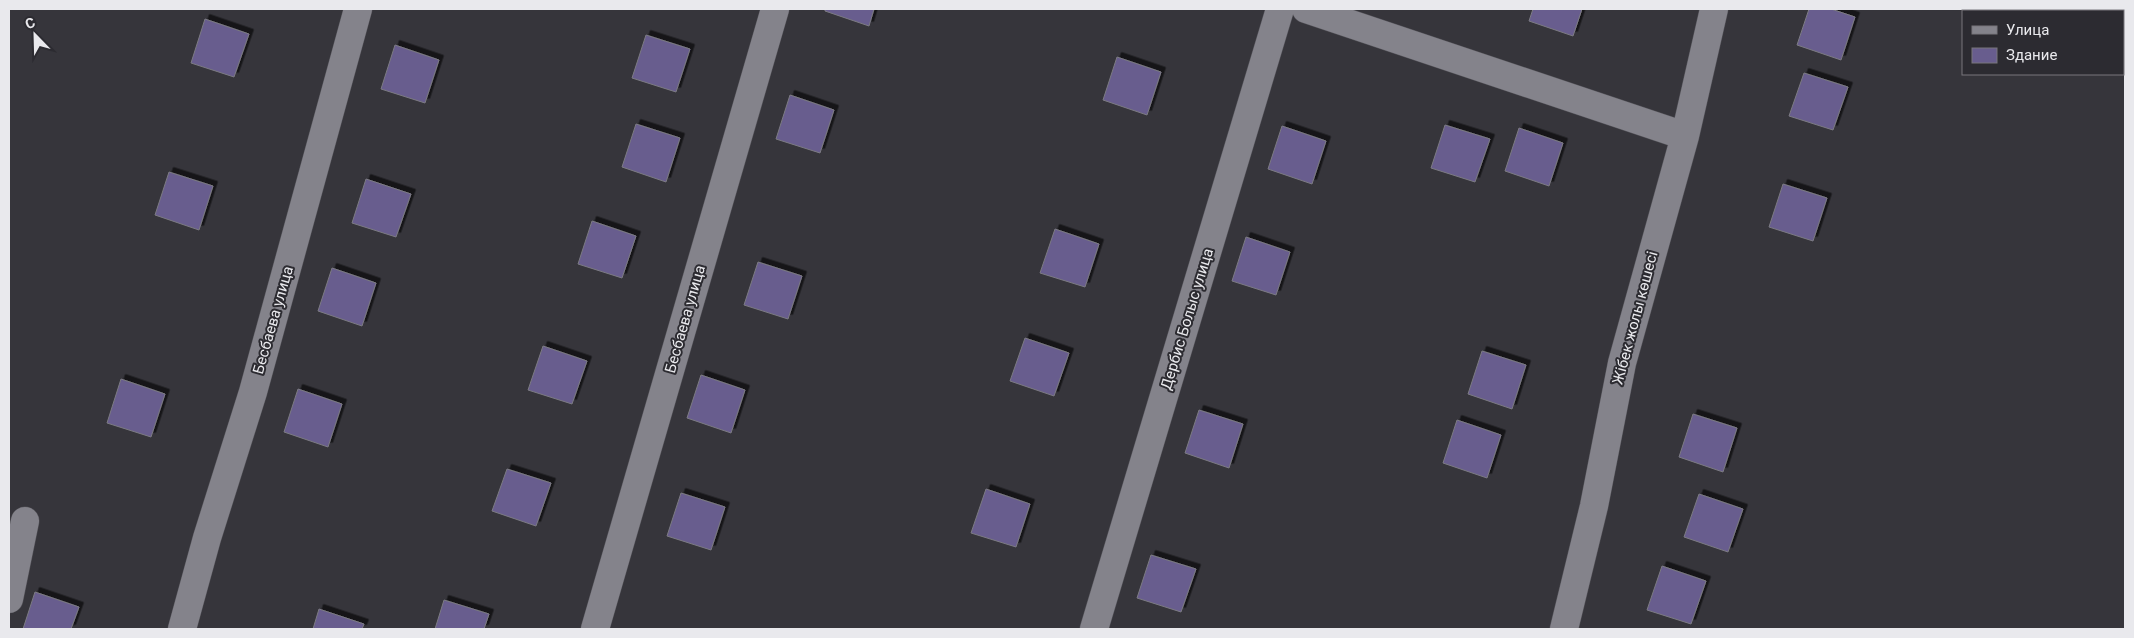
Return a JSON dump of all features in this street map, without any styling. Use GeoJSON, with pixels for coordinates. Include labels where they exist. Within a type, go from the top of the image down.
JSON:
{"type":"FeatureCollection","features":[{"type":"Feature","properties":{"kind":"street","name":"Бесбаева улица"},"geometry":{"type":"LineString","coordinates":[[182,629],[207,538],[253,392],[358,9]]}},
{"type":"Feature","properties":{"kind":"street","name":"Бесбаева улица"},"geometry":{"type":"LineString","coordinates":[[595,629],[775,9]]}},
{"type":"Feature","properties":{"kind":"street","name":"Дербис Болыс улица"},"geometry":{"type":"LineString","coordinates":[[1094,629],[1280,9]]}},
{"type":"Feature","properties":{"kind":"street"},"geometry":{"type":"LineString","coordinates":[[1306,9],[1685,136]]}},
{"type":"Feature","properties":{"kind":"street","name":"Жібек жолы көшесі"},"geometry":{"type":"LineString","coordinates":[[1564,629],[1594,506],[1622,362],[1685,136],[1714,9]]}},
{"type":"Feature","properties":{"kind":"street"},"geometry":{"type":"LineString","coordinates":[[9,598],[25,521]]}},
{"type":"Feature","properties":{"kind":"building"},"geometry":{"type":"Polygon","coordinates":[[[825,9],[874,9],[869,26],[825,11],[825,9]]]}},
{"type":"Feature","properties":{"kind":"building"},"geometry":{"type":"Polygon","coordinates":[[[1533,9],[1582,9],[1573,36],[1529,21],[1533,9]]]}},
{"type":"Feature","properties":{"kind":"building"},"geometry":{"type":"Polygon","coordinates":[[[1809,9],[1831,9],[1855,17],[1841,60],[1797,45],[1809,9]]]}},
{"type":"Feature","properties":{"kind":"building"},"geometry":{"type":"Polygon","coordinates":[[[205,19],[249,34],[234,77],[191,63],[205,19]]]}},
{"type":"Feature","properties":{"kind":"building"},"geometry":{"type":"Polygon","coordinates":[[[646,35],[690,49],[676,92],[632,78],[646,35]]]}},
{"type":"Feature","properties":{"kind":"building"},"geometry":{"type":"Polygon","coordinates":[[[395,45],[439,60],[425,103],[381,89],[395,45]]]}},
{"type":"Feature","properties":{"kind":"building"},"geometry":{"type":"Polygon","coordinates":[[[1117,57],[1161,72],[1147,115],[1103,100],[1117,57]]]}},
{"type":"Feature","properties":{"kind":"building"},"geometry":{"type":"Polygon","coordinates":[[[1804,73],[1848,87],[1833,130],[1789,116],[1804,73]]]}},
{"type":"Feature","properties":{"kind":"building"},"geometry":{"type":"Polygon","coordinates":[[[790,95],[834,110],[820,153],[776,139],[790,95]]]}},
{"type":"Feature","properties":{"kind":"building"},"geometry":{"type":"Polygon","coordinates":[[[636,124],[680,138],[666,182],[622,167],[636,124]]]}},
{"type":"Feature","properties":{"kind":"building"},"geometry":{"type":"Polygon","coordinates":[[[1445,125],[1490,139],[1475,182],[1431,168],[1445,125]]]}},
{"type":"Feature","properties":{"kind":"building"},"geometry":{"type":"Polygon","coordinates":[[[1282,126],[1326,141],[1312,184],[1268,169],[1282,126]]]}},
{"type":"Feature","properties":{"kind":"building"},"geometry":{"type":"Polygon","coordinates":[[[1519,128],[1563,143],[1549,186],[1505,171],[1519,128]]]}},
{"type":"Feature","properties":{"kind":"building"},"geometry":{"type":"Polygon","coordinates":[[[169,172],[213,186],[199,230],[155,215],[169,172]]]}},
{"type":"Feature","properties":{"kind":"building"},"geometry":{"type":"Polygon","coordinates":[[[366,179],[411,194],[396,237],[352,223],[366,179]]]}},
{"type":"Feature","properties":{"kind":"building"},"geometry":{"type":"Polygon","coordinates":[[[1783,184],[1827,198],[1813,241],[1769,227],[1783,184]]]}},
{"type":"Feature","properties":{"kind":"building"},"geometry":{"type":"Polygon","coordinates":[[[592,221],[636,236],[622,278],[578,264],[592,221]]]}},
{"type":"Feature","properties":{"kind":"building"},"geometry":{"type":"Polygon","coordinates":[[[1055,229],[1099,244],[1085,287],[1040,273],[1055,229]]]}},
{"type":"Feature","properties":{"kind":"building"},"geometry":{"type":"Polygon","coordinates":[[[1246,237],[1290,252],[1276,295],[1232,281],[1246,237]]]}},
{"type":"Feature","properties":{"kind":"building"},"geometry":{"type":"Polygon","coordinates":[[[758,262],[802,276],[788,319],[744,305],[758,262]]]}},
{"type":"Feature","properties":{"kind":"building"},"geometry":{"type":"Polygon","coordinates":[[[332,268],[376,283],[362,326],[318,311],[332,268]]]}},
{"type":"Feature","properties":{"kind":"building"},"geometry":{"type":"Polygon","coordinates":[[[1025,338],[1069,353],[1054,396],[1010,381],[1025,338]]]}},
{"type":"Feature","properties":{"kind":"building"},"geometry":{"type":"Polygon","coordinates":[[[543,346],[587,361],[572,404],[528,390],[543,346]]]}},
{"type":"Feature","properties":{"kind":"building"},"geometry":{"type":"Polygon","coordinates":[[[1482,351],[1526,365],[1512,409],[1468,394],[1482,351]]]}},
{"type":"Feature","properties":{"kind":"building"},"geometry":{"type":"Polygon","coordinates":[[[701,375],[745,390],[731,433],[687,418],[701,375]]]}},
{"type":"Feature","properties":{"kind":"building"},"geometry":{"type":"Polygon","coordinates":[[[121,379],[165,394],[151,437],[107,423],[121,379]]]}},
{"type":"Feature","properties":{"kind":"building"},"geometry":{"type":"Polygon","coordinates":[[[298,389],[342,404],[328,447],[284,432],[298,389]]]}},
{"type":"Feature","properties":{"kind":"building"},"geometry":{"type":"Polygon","coordinates":[[[1199,410],[1243,424],[1229,468],[1185,453],[1199,410]]]}},
{"type":"Feature","properties":{"kind":"building"},"geometry":{"type":"Polygon","coordinates":[[[1693,414],[1737,428],[1723,472],[1679,457],[1693,414]]]}},
{"type":"Feature","properties":{"kind":"building"},"geometry":{"type":"Polygon","coordinates":[[[1457,420],[1501,435],[1487,478],[1443,463],[1457,420]]]}},
{"type":"Feature","properties":{"kind":"building"},"geometry":{"type":"Polygon","coordinates":[[[507,469],[551,483],[536,526],[492,511],[507,469]]]}},
{"type":"Feature","properties":{"kind":"building"},"geometry":{"type":"Polygon","coordinates":[[[986,489],[1030,504],[1016,547],[971,533],[986,489]]]}},
{"type":"Feature","properties":{"kind":"building"},"geometry":{"type":"Polygon","coordinates":[[[681,493],[725,507],[711,550],[667,536],[681,493]]]}},
{"type":"Feature","properties":{"kind":"building"},"geometry":{"type":"Polygon","coordinates":[[[1699,494],[1743,509],[1728,552],[1684,537],[1699,494]]]}},
{"type":"Feature","properties":{"kind":"building"},"geometry":{"type":"Polygon","coordinates":[[[1151,555],[1196,569],[1181,612],[1137,598],[1151,555]]]}},
{"type":"Feature","properties":{"kind":"building"},"geometry":{"type":"Polygon","coordinates":[[[1662,566],[1706,581],[1691,624],[1647,610],[1662,566]]]}},
{"type":"Feature","properties":{"kind":"building"},"geometry":{"type":"Polygon","coordinates":[[[35,592],[79,607],[71,629],[23,629],[35,592]]]}},
{"type":"Feature","properties":{"kind":"building"},"geometry":{"type":"Polygon","coordinates":[[[444,600],[489,614],[484,629],[435,629],[444,600]]]}},
{"type":"Feature","properties":{"kind":"building"},"geometry":{"type":"Polygon","coordinates":[[[319,609],[364,624],[362,629],[313,629],[319,609]]]}}]}
